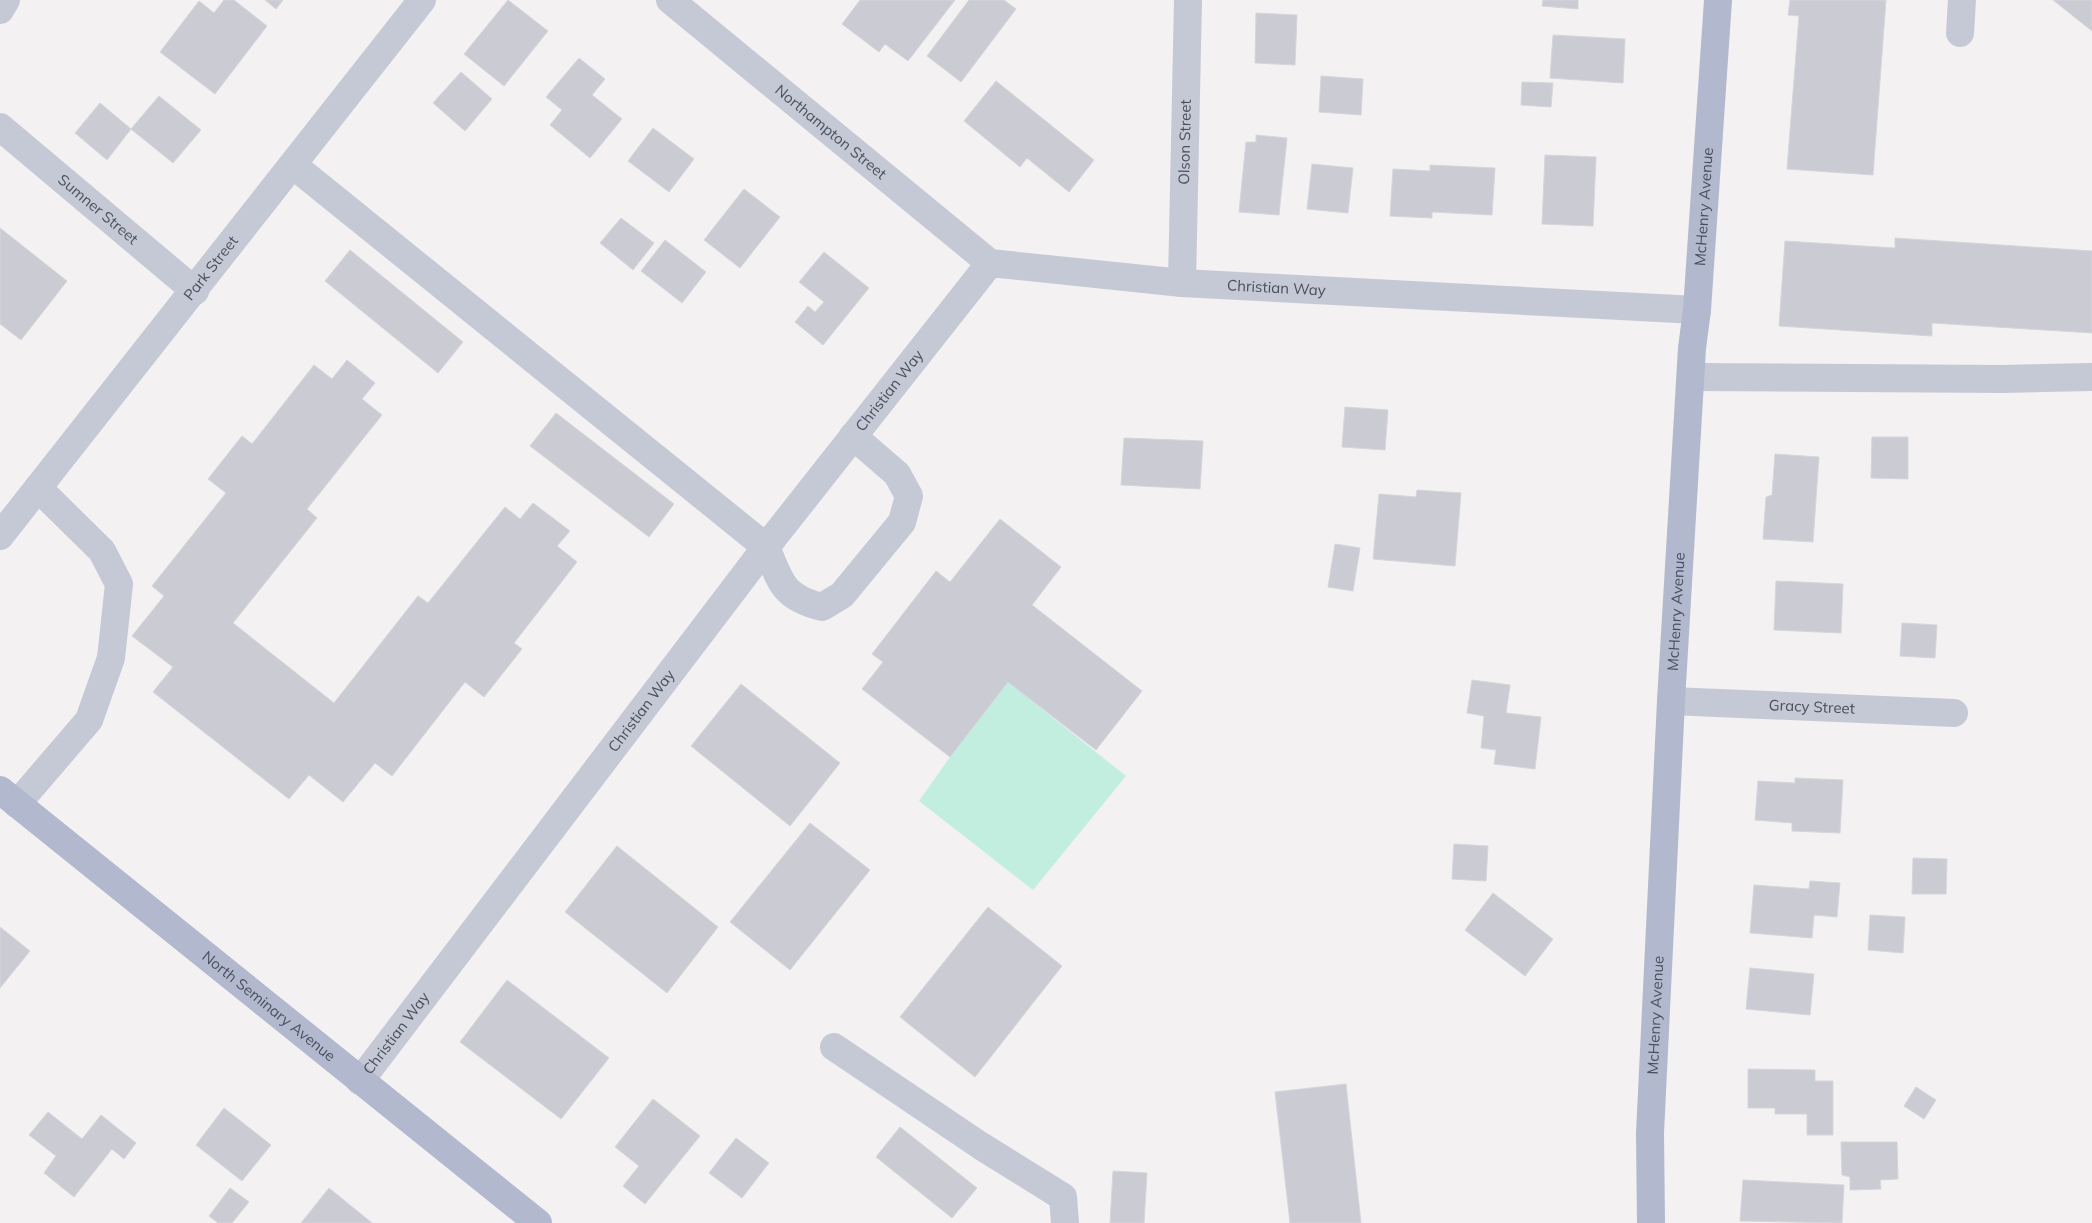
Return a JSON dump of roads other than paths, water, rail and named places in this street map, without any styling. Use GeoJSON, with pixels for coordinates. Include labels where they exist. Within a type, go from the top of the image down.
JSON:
{"type":"FeatureCollection","features":[{"type":"Feature","properties":{"kind":"main road","name":"McHenry Avenue"},"geometry":{"type":"LineString","coordinates":[[1651,1223],[1650,1133],[1671,701],[1691,377],[1718,0]]}},
{"type":"Feature","properties":{"kind":"main road","name":"North Seminary Avenue"},"geometry":{"type":"LineString","coordinates":[[9,797],[360,1082],[538,1223]]}},
{"type":"Feature","properties":{"kind":"street"},"geometry":{"type":"LineString","coordinates":[[0,10],[6,0]]}},
{"type":"Feature","properties":{"kind":"street","name":"Park Street"},"geometry":{"type":"LineString","coordinates":[[0,536],[195,291],[422,0]]}},
{"type":"Feature","properties":{"kind":"street","name":"Northampton Street"},"geometry":{"type":"LineString","coordinates":[[670,0],[990,264]]}},
{"type":"Feature","properties":{"kind":"street","name":"Olson Street"},"geometry":{"type":"LineString","coordinates":[[1182,283],[1188,0]]}},
{"type":"Feature","properties":{"kind":"street"},"geometry":{"type":"LineString","coordinates":[[1960,33],[1962,0]]}},
{"type":"Feature","properties":{"kind":"street","name":"Sumner Street"},"geometry":{"type":"LineString","coordinates":[[0,127],[195,291]]}},
{"type":"Feature","properties":{"kind":"street"},"geometry":{"type":"LineString","coordinates":[[293,165],[766,546],[783,586],[802,602],[822,607],[842,595],[902,522],[910,496],[897,474],[853,436]]}},
{"type":"Feature","properties":{"kind":"street","name":"Christian Way"},"geometry":{"type":"LineString","coordinates":[[360,1082],[766,546],[990,264],[1182,283],[1697,310]]}},
{"type":"Feature","properties":{"kind":"street"},"geometry":{"type":"LineString","coordinates":[[1691,377],[2003,379],[2092,377]]}},
{"type":"Feature","properties":{"kind":"street"},"geometry":{"type":"LineString","coordinates":[[9,797],[89,720],[110,658],[118,584],[102,550],[38,488]]}},
{"type":"Feature","properties":{"kind":"street","name":"Gracy Street"},"geometry":{"type":"LineString","coordinates":[[1671,701],[1954,713]]}},
{"type":"Feature","properties":{"kind":"street"},"geometry":{"type":"LineString","coordinates":[[834,1047],[981,1146],[1063,1197],[1065,1223]]}}]}
